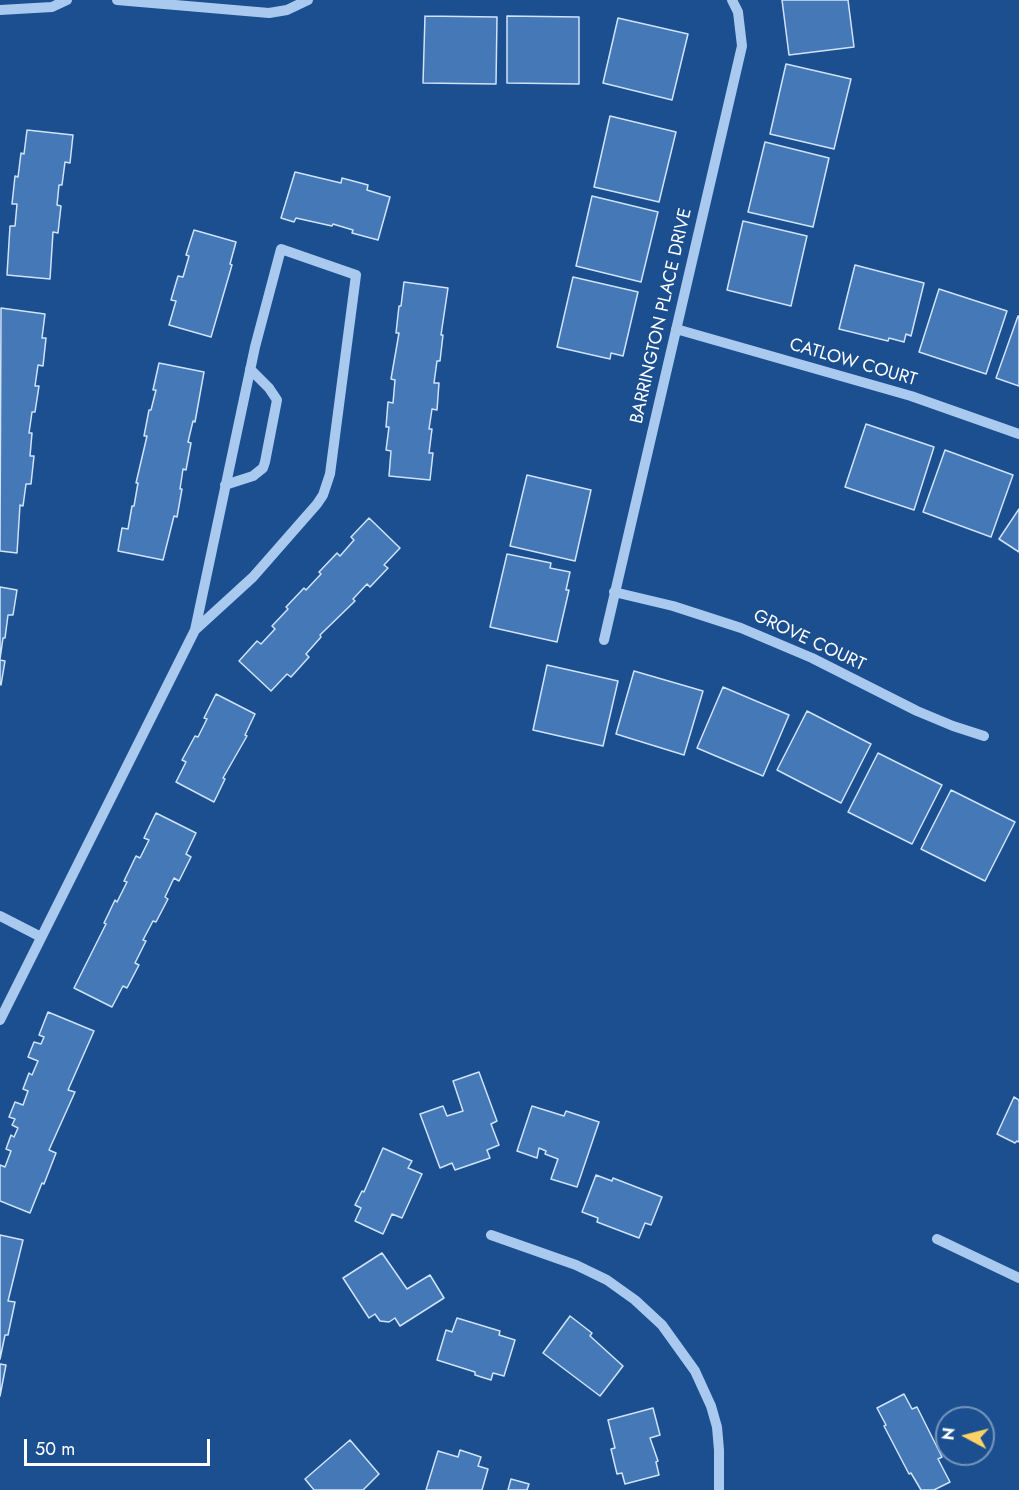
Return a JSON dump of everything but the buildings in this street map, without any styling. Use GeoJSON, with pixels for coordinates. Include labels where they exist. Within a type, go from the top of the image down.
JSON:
{"type":"FeatureCollection","features":[{"type":"Feature","properties":{"kind":"street"},"geometry":{"type":"LineString","coordinates":[[0,10],[52,7],[67,0]]}},
{"type":"Feature","properties":{"kind":"street"},"geometry":{"type":"LineString","coordinates":[[117,0],[269,13],[287,10],[308,0]]}},
{"type":"Feature","properties":{"kind":"street","name":"BARRINGTON PLACE DRIVE"},"geometry":{"type":"LineString","coordinates":[[604,640],[742,46],[738,12],[732,0]]}},
{"type":"Feature","properties":{"kind":"street"},"geometry":{"type":"LineString","coordinates":[[0,1020],[195,630],[250,369],[281,249],[356,275],[333,460],[323,495],[317,504],[253,577],[195,630]]}},
{"type":"Feature","properties":{"kind":"street","name":"CATLOW COURT"},"geometry":{"type":"LineString","coordinates":[[676,329],[890,390],[1019,434]]}},
{"type":"Feature","properties":{"kind":"street"},"geometry":{"type":"LineString","coordinates":[[225,484],[258,473],[265,462],[277,400],[250,369]]}},
{"type":"Feature","properties":{"kind":"street","name":"GROVE COURT"},"geometry":{"type":"LineString","coordinates":[[614,592],[673,606],[741,628],[812,658],[917,711],[984,736]]}},
{"type":"Feature","properties":{"kind":"street"},"geometry":{"type":"LineString","coordinates":[[0,916],[41,937]]}},
{"type":"Feature","properties":{"kind":"street"},"geometry":{"type":"LineString","coordinates":[[491,1235],[576,1265],[607,1280],[635,1300],[662,1325],[690,1364],[711,1406],[719,1450],[719,1490]]}},
{"type":"Feature","properties":{"kind":"street"},"geometry":{"type":"LineString","coordinates":[[937,1239],[1019,1278]]}}]}
